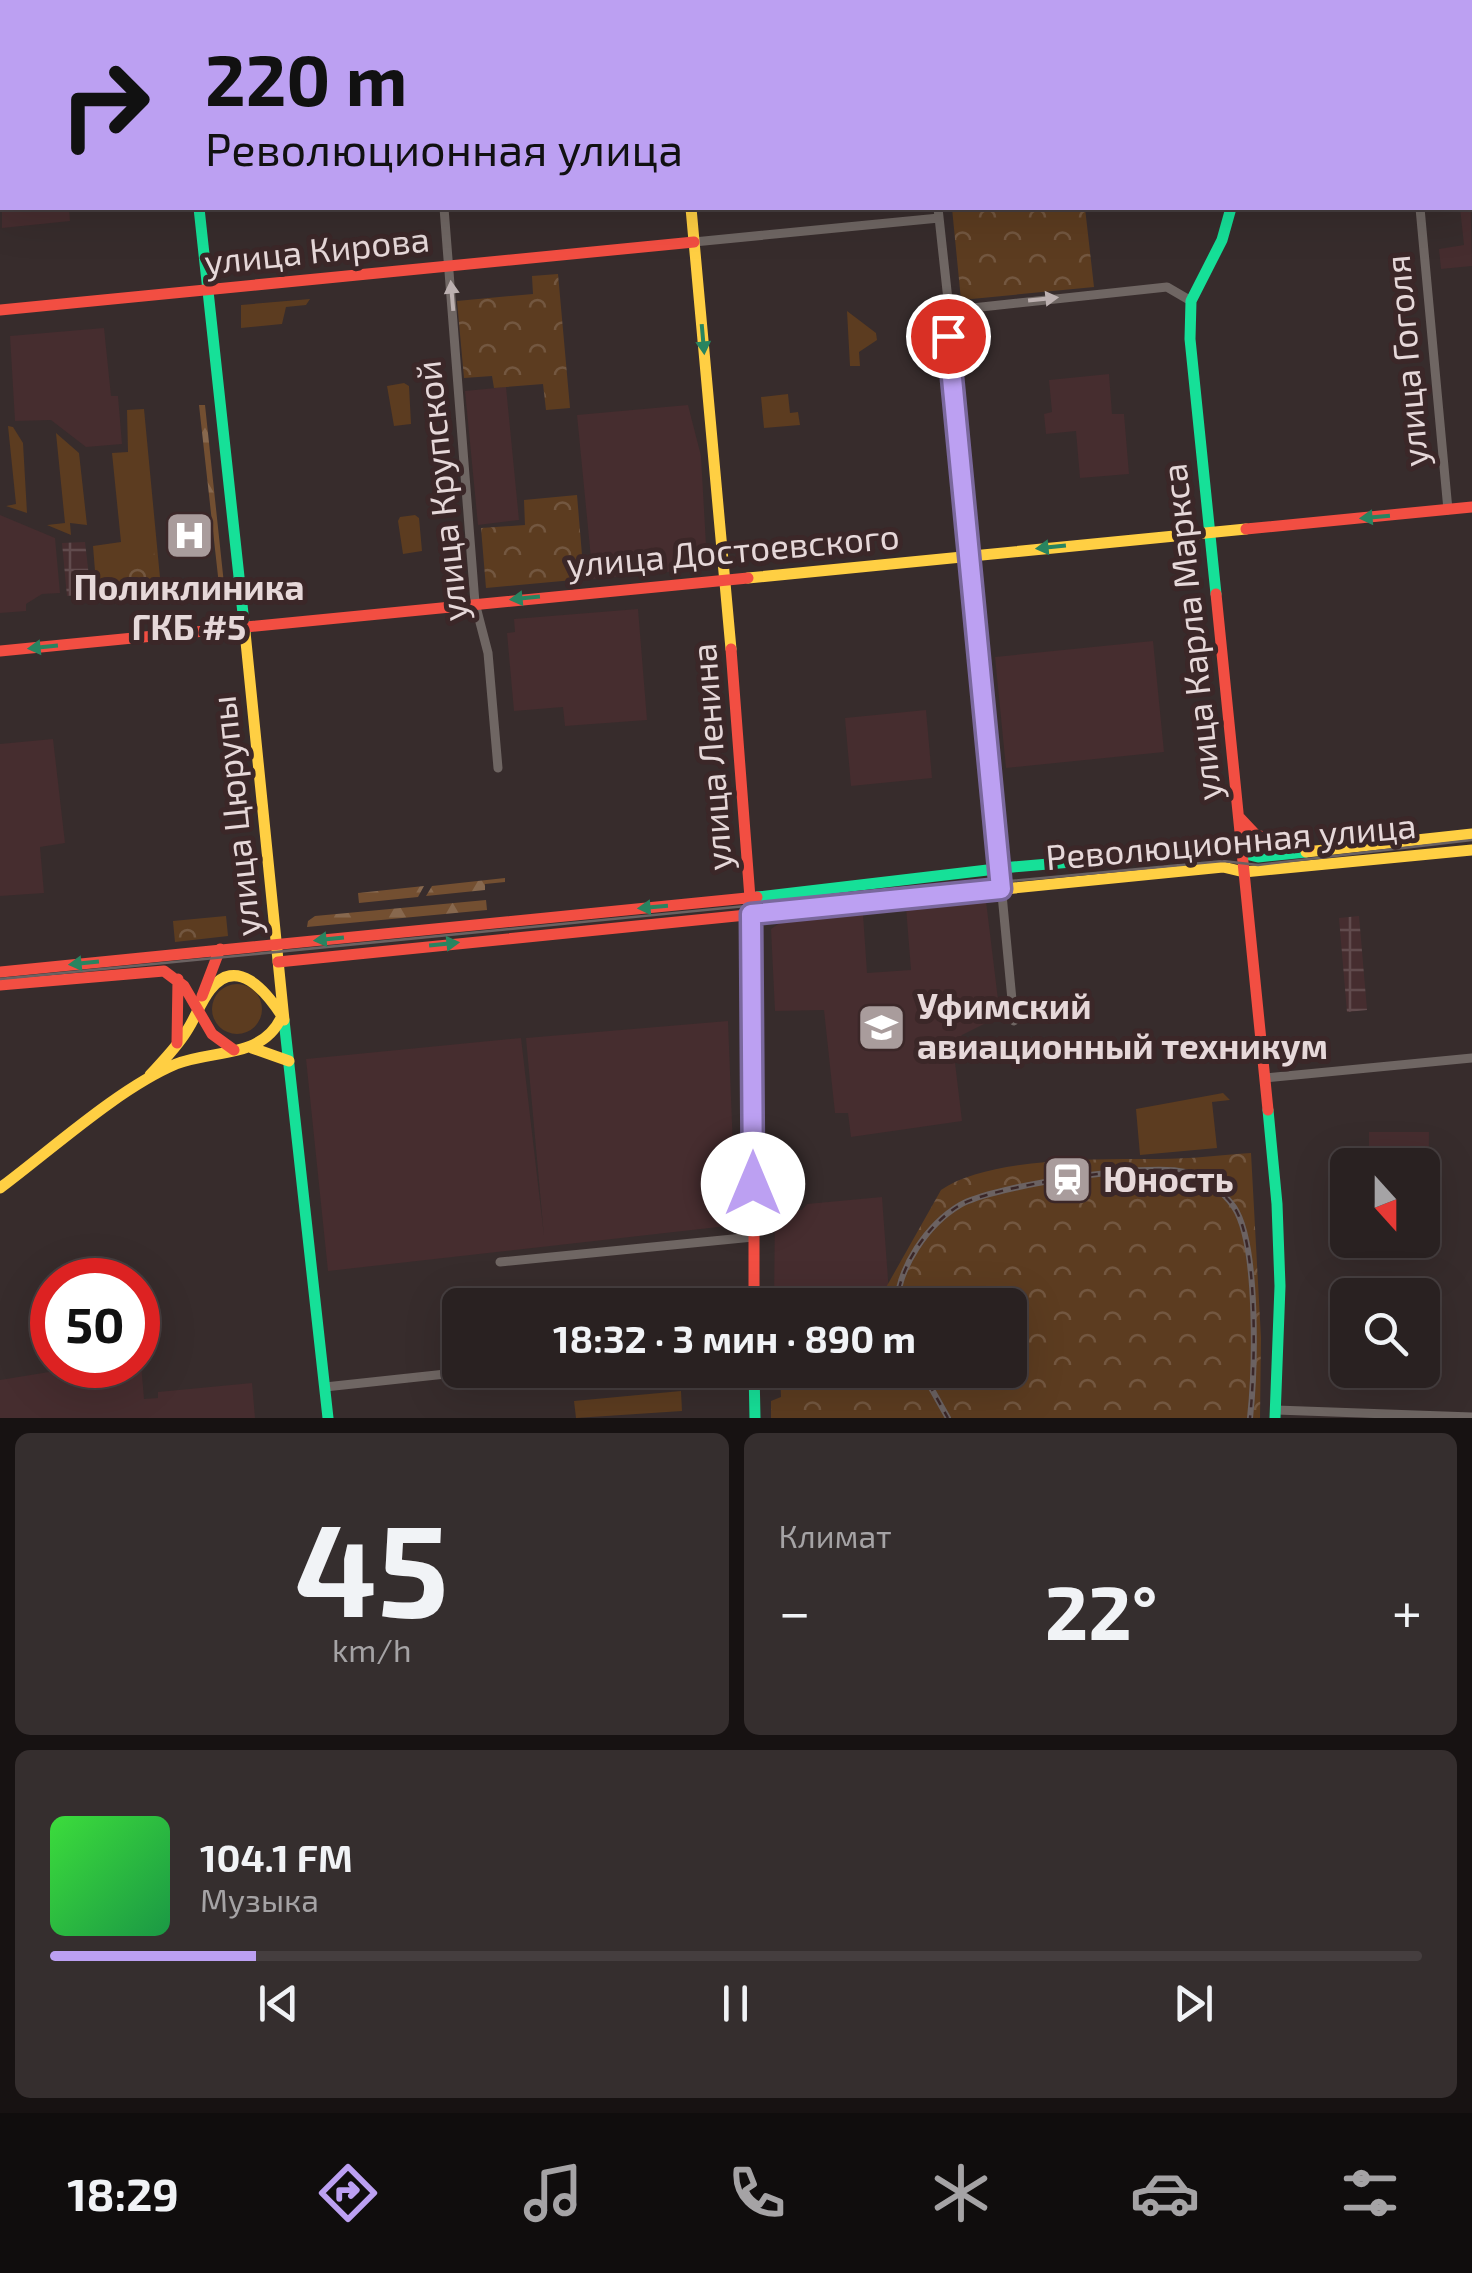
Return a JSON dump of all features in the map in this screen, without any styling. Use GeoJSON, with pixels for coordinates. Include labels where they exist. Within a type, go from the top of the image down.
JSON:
{"type":"FeatureCollection","features":[{"type":"Feature","properties":{"kind":"main road","name":"улица Цюрупы"},"geometry":{"type":"LineString","coordinates":[[199,210],[282,1016],[328,1418]]}},
{"type":"Feature","properties":{"kind":"main road","name":"улица Ленина"},"geometry":{"type":"LineString","coordinates":[[691,210],[726,578],[751,914],[754,1288]]}},
{"type":"Feature","properties":{"kind":"main road","name":"улица Карла Маркса"},"geometry":{"type":"LineString","coordinates":[[1230,210],[1222,240],[1192,300],[1190,339],[1280,1248],[1275,1414]]}},
{"type":"Feature","properties":{"kind":"main road","name":"улица Кирова"},"geometry":{"type":"LineString","coordinates":[[0,310],[694,242]]}},
{"type":"Feature","properties":{"kind":"main road","name":"улица Достоевского"},"geometry":{"type":"LineString","coordinates":[[0,651],[1472,508]]}},
{"type":"Feature","properties":{"kind":"main road"},"geometry":{"type":"LineString","coordinates":[[1240,818],[1256,835],[1328,850]]}},
{"type":"Feature","properties":{"kind":"main road","name":"Революционная улица"},"geometry":{"type":"LineString","coordinates":[[276,944],[750,898],[1001,869],[1225,850],[1258,857],[1472,834]]}},
{"type":"Feature","properties":{"kind":"main road","name":"Революционная улица"},"geometry":{"type":"LineString","coordinates":[[278,962],[1224,867],[1244,872],[1472,850]]}},
{"type":"Feature","properties":{"kind":"main road"},"geometry":{"type":"LineString","coordinates":[[0,972],[276,944]]}},
{"type":"Feature","properties":{"kind":"main road"},"geometry":{"type":"LineString","coordinates":[[199,1008],[220,949]]}},
{"type":"Feature","properties":{"kind":"main road"},"geometry":{"type":"LineString","coordinates":[[0,985],[159,970],[178,979],[212,1034],[234,1050]]}},
{"type":"Feature","properties":{"kind":"main road"},"geometry":{"type":"LineString","coordinates":[[0,1188],[150,1075],[177,1043],[214,984],[225,977],[250,978],[265,990],[282,1016],[275,1032],[252,1048]]}},
{"type":"Feature","properties":{"kind":"main road"},"geometry":{"type":"LineString","coordinates":[[177,1043],[178,979]]}},
{"type":"Feature","properties":{"kind":"main road"},"geometry":{"type":"LineString","coordinates":[[150,1075],[197,1056],[252,1048],[289,1061]]}},
{"type":"Feature","properties":{"kind":"main road"},"geometry":{"type":"LineString","coordinates":[[754,1388],[755,1418]]}},
{"type":"Feature","properties":{"kind":"street","name":"улица Крупской"},"geometry":{"type":"LineString","coordinates":[[444,210],[476,603],[488,652],[498,768]]}},
{"type":"Feature","properties":{"kind":"street","name":"улица Гоголя"},"geometry":{"type":"LineString","coordinates":[[1420,210],[1448,510]]}},
{"type":"Feature","properties":{"kind":"street","name":"улица Кирова"},"geometry":{"type":"LineString","coordinates":[[694,242],[939,213]]}},
{"type":"Feature","properties":{"kind":"street"},"geometry":{"type":"LineString","coordinates":[[939,213],[948,300],[952,306],[963,309]]}},
{"type":"Feature","properties":{"kind":"street"},"geometry":{"type":"LineString","coordinates":[[1014,1021],[946,314],[1167,287],[1192,300]]}},
{"type":"Feature","properties":{"kind":"street"},"geometry":{"type":"LineString","coordinates":[[1265,1078],[1472,1058]]}},
{"type":"Feature","properties":{"kind":"street"},"geometry":{"type":"LineString","coordinates":[[500,1262],[753,1237]]}},
{"type":"Feature","properties":{"kind":"street"},"geometry":{"type":"LineString","coordinates":[[325,1387],[442,1374]]}},
{"type":"Feature","properties":{"kind":"street"},"geometry":{"type":"LineString","coordinates":[[1275,1414],[1472,1416]]}},
{"type":"Feature","properties":{"kind":"shaded area"},"geometry":{"type":"Polygon","coordinates":[[[2,210],[69,210],[70,221],[2,228],[2,210]]]}},
{"type":"Feature","properties":{"kind":"shaded area"},"geometry":{"type":"Polygon","coordinates":[[[1460,210],[1471,210],[1472,266],[1441,269],[1439,249],[1464,245],[1460,210]]]}},
{"type":"Feature","properties":{"kind":"shaded area"},"geometry":{"type":"Polygon","coordinates":[[[104,328],[111,396],[118,396],[122,444],[86,447],[51,420],[15,421],[10,336],[104,328]]]}},
{"type":"Feature","properties":{"kind":"shaded area"},"geometry":{"type":"Polygon","coordinates":[[[1109,374],[1112,414],[1124,414],[1129,474],[1080,478],[1076,431],[1046,434],[1044,414],[1052,412],[1049,380],[1109,374]]]}},
{"type":"Feature","properties":{"kind":"shaded area"},"geometry":{"type":"Polygon","coordinates":[[[506,387],[519,520],[478,525],[465,391],[506,387]]]}},
{"type":"Feature","properties":{"kind":"shaded area"},"geometry":{"type":"Polygon","coordinates":[[[688,405],[701,456],[707,563],[698,569],[593,579],[577,415],[688,405]]]}},
{"type":"Feature","properties":{"kind":"shaded area"},"geometry":{"type":"Polygon","coordinates":[[[0,515],[55,538],[60,593],[42,594],[26,604],[26,611],[0,613],[0,515]]]}},
{"type":"Feature","properties":{"kind":"shaded area"},"geometry":{"type":"Polygon","coordinates":[[[85,542],[91,594],[67,596],[62,543],[85,542]]]}},
{"type":"Feature","properties":{"kind":"shaded area"},"geometry":{"type":"Polygon","coordinates":[[[638,609],[647,720],[565,726],[563,707],[514,711],[507,633],[515,632],[514,619],[638,609]]]}},
{"type":"Feature","properties":{"kind":"shaded area"},"geometry":{"type":"Polygon","coordinates":[[[1153,641],[1164,752],[1006,768],[995,657],[1153,641]]]}},
{"type":"Feature","properties":{"kind":"shaded area"},"geometry":{"type":"Polygon","coordinates":[[[926,710],[932,778],[851,786],[845,718],[926,710]]]}},
{"type":"Feature","properties":{"kind":"shaded area"},"geometry":{"type":"Polygon","coordinates":[[[53,739],[65,843],[40,847],[44,893],[0,896],[0,744],[53,739]]]}},
{"type":"Feature","properties":{"kind":"shaded area","name":"Уфимский авиационный техникум"},"geometry":{"type":"Polygon","coordinates":[[[986,901],[1000,1016],[962,1035],[953,1046],[962,1121],[851,1137],[848,1113],[835,1113],[824,1010],[775,1011],[771,929],[781,922],[863,914],[867,973],[911,970],[906,907],[986,901]]]}},
{"type":"Feature","properties":{"kind":"shaded area"},"geometry":{"type":"Polygon","coordinates":[[[1359,916],[1367,1010],[1347,1012],[1339,918],[1359,916]]]}},
{"type":"Feature","properties":{"kind":"shaded area"},"geometry":{"type":"Polygon","coordinates":[[[728,1021],[736,1225],[328,1271],[306,1059],[521,1038],[544,1236],[526,1038],[728,1021]]]}},
{"type":"Feature","properties":{"kind":"shaded area"},"geometry":{"type":"Polygon","coordinates":[[[1369,1132],[1429,1132],[1429,1148],[1369,1148],[1369,1132]]]}},
{"type":"Feature","properties":{"kind":"shaded area"},"geometry":{"type":"Polygon","coordinates":[[[882,1197],[889,1288],[774,1288],[775,1210],[802,1210],[807,1204],[882,1197]]]}},
{"type":"Feature","properties":{"kind":"shaded area"},"geometry":{"type":"Polygon","coordinates":[[[30,1375],[30,1388],[143,1388],[144,1399],[158,1398],[158,1392],[252,1383],[255,1418],[0,1418],[0,1380],[30,1375]]]}},
{"type":"Feature","properties":{"kind":"green space"},"geometry":{"type":"Polygon","coordinates":[[[952,210],[1085,210],[1094,287],[961,300],[952,210]]]}},
{"type":"Feature","properties":{"kind":"green space"},"geometry":{"type":"Polygon","coordinates":[[[558,274],[570,408],[546,410],[543,384],[494,388],[492,376],[464,378],[457,301],[533,294],[532,276],[558,274]]]}},
{"type":"Feature","properties":{"kind":"green space"},"geometry":{"type":"Polygon","coordinates":[[[310,299],[306,305],[286,307],[282,324],[241,328],[241,305],[310,299]]]}},
{"type":"Feature","properties":{"kind":"green space"},"geometry":{"type":"Polygon","coordinates":[[[847,311],[876,333],[877,340],[859,352],[860,366],[850,366],[847,311]]]}},
{"type":"Feature","properties":{"kind":"green space"},"geometry":{"type":"Polygon","coordinates":[[[387,386],[409,386],[411,424],[394,426],[387,386]]]}},
{"type":"Feature","properties":{"kind":"green space"},"geometry":{"type":"Polygon","coordinates":[[[788,394],[790,413],[798,412],[800,425],[764,428],[761,397],[788,394]]]}},
{"type":"Feature","properties":{"kind":"green space"},"geometry":{"type":"Polygon","coordinates":[[[199,405],[205,405],[226,603],[221,603],[199,405]]]}},
{"type":"Feature","properties":{"kind":"green space"},"geometry":{"type":"Polygon","coordinates":[[[144,409],[161,588],[97,596],[93,546],[121,542],[112,453],[128,452],[127,410],[144,409]]]}},
{"type":"Feature","properties":{"kind":"green space"},"geometry":{"type":"Polygon","coordinates":[[[8,426],[13,427],[23,443],[27,513],[6,506],[16,504],[8,426]]]}},
{"type":"Feature","properties":{"kind":"green space"},"geometry":{"type":"Polygon","coordinates":[[[56,433],[79,453],[87,525],[70,523],[71,535],[47,525],[65,523],[56,433]]]}},
{"type":"Feature","properties":{"kind":"green space"},"geometry":{"type":"Polygon","coordinates":[[[577,495],[584,579],[486,588],[481,528],[525,525],[524,500],[577,495]]]}},
{"type":"Feature","properties":{"kind":"green space"},"geometry":{"type":"Polygon","coordinates":[[[400,517],[419,518],[422,551],[403,554],[398,521],[400,517]]]}},
{"type":"Feature","properties":{"kind":"green space"},"geometry":{"type":"Polygon","coordinates":[[[153,544],[157,576],[123,579],[123,584],[107,587],[105,575],[119,556],[133,554],[133,546],[153,544]]]}},
{"type":"Feature","properties":{"kind":"green space"},"geometry":{"type":"Polygon","coordinates":[[[505,878],[505,882],[485,884],[485,890],[426,896],[432,886],[505,878]]]}},
{"type":"Feature","properties":{"kind":"green space"},"geometry":{"type":"Polygon","coordinates":[[[424,886],[418,897],[359,903],[358,893],[424,886]]]}},
{"type":"Feature","properties":{"kind":"green space"},"geometry":{"type":"Polygon","coordinates":[[[486,900],[487,910],[307,927],[315,916],[486,900]]]}},
{"type":"Feature","properties":{"kind":"green space"},"geometry":{"type":"Polygon","coordinates":[[[226,916],[228,936],[175,942],[173,921],[226,916]]]}},
{"type":"Feature","properties":{"kind":"green space"},"geometry":{"type":"Polygon","coordinates":[[[237,984],[254,992],[262,1009],[254,1026],[237,1034],[220,1026],[212,1009],[220,992],[237,984]]]}},
{"type":"Feature","properties":{"kind":"green space"},"geometry":{"type":"Polygon","coordinates":[[[1223,1093],[1230,1100],[1212,1102],[1217,1148],[1140,1155],[1136,1109],[1223,1093]]]}},
{"type":"Feature","properties":{"kind":"green space"},"geometry":{"type":"Polygon","coordinates":[[[1251,1153],[1261,1338],[1260,1418],[771,1418],[771,1401],[781,1397],[781,1388],[1027,1388],[1027,1288],[886,1288],[941,1190],[987,1171],[1016,1166],[1077,1160],[1251,1153]]]}},
{"type":"Feature","properties":{"kind":"green space"},"geometry":{"type":"Polygon","coordinates":[[[681,1391],[682,1411],[576,1418],[574,1401],[681,1391]]]}},
{"type":"Feature","properties":{"kind":"tram line"},"geometry":{"type":"LineString","coordinates":[[0,979],[1223,861],[1258,865],[1472,840]]}},
{"type":"Feature","properties":{"kind":"railway"},"geometry":{"type":"LineString","coordinates":[[900,1288],[909,1262],[926,1235],[960,1205],[1004,1190],[1071,1178],[1139,1170],[1185,1172],[1224,1195],[1242,1225],[1253,1309],[1250,1418]]}},
{"type":"Feature","properties":{"kind":"railway"},"geometry":{"type":"LineString","coordinates":[[931,1388],[948,1418]]}},
{"type":"Feature","properties":{"kind":"traffic: fast"},"geometry":{"type":"LineString","coordinates":[[199,210],[245,632]]}},
{"type":"Feature","properties":{"kind":"traffic: fast"},"geometry":{"type":"LineString","coordinates":[[1216,594],[1190,339],[1191,301],[1222,240],[1230,210]]}},
{"type":"Feature","properties":{"kind":"traffic: fast"},"geometry":{"type":"LineString","coordinates":[[757,897],[1013,867],[1225,849],[1258,857],[1306,852]]}},
{"type":"Feature","properties":{"kind":"traffic: fast"},"geometry":{"type":"LineString","coordinates":[[284,1020],[328,1418]]}},
{"type":"Feature","properties":{"kind":"traffic: fast"},"geometry":{"type":"LineString","coordinates":[[1268,1110],[1280,1286],[1275,1418]]}},
{"type":"Feature","properties":{"kind":"traffic: fast"},"geometry":{"type":"LineString","coordinates":[[754,1388],[755,1418]]}},
{"type":"Feature","properties":{"kind":"traffic: slow"},"geometry":{"type":"LineString","coordinates":[[691,210],[731,649]]}},
{"type":"Feature","properties":{"kind":"traffic: slow"},"geometry":{"type":"LineString","coordinates":[[748,578],[1246,529]]}},
{"type":"Feature","properties":{"kind":"traffic: slow"},"geometry":{"type":"LineString","coordinates":[[245,632],[284,1020]]}},
{"type":"Feature","properties":{"kind":"traffic: slow"},"geometry":{"type":"LineString","coordinates":[[1306,852],[1472,834]]}},
{"type":"Feature","properties":{"kind":"traffic: slow"},"geometry":{"type":"LineString","coordinates":[[905,899],[1223,867],[1244,872],[1472,850]]}},
{"type":"Feature","properties":{"kind":"traffic: slow"},"geometry":{"type":"LineString","coordinates":[[0,1188],[132,1088],[176,1064],[263,1040],[282,1016],[250,980],[240,976],[220,980],[206,995],[178,1044],[150,1075]]}},
{"type":"Feature","properties":{"kind":"traffic: slow"},"geometry":{"type":"LineString","coordinates":[[252,1048],[289,1061]]}},
{"type":"Feature","properties":{"kind":"traffic: jam"},"geometry":{"type":"LineString","coordinates":[[0,310],[694,242]]}},
{"type":"Feature","properties":{"kind":"traffic: jam"},"geometry":{"type":"LineString","coordinates":[[1246,529],[1472,507]]}},
{"type":"Feature","properties":{"kind":"traffic: jam"},"geometry":{"type":"LineString","coordinates":[[0,651],[748,578]]}},
{"type":"Feature","properties":{"kind":"traffic: jam"},"geometry":{"type":"LineString","coordinates":[[1216,594],[1268,1110]]}},
{"type":"Feature","properties":{"kind":"traffic: jam"},"geometry":{"type":"LineString","coordinates":[[731,649],[750,898],[754,1288]]}},
{"type":"Feature","properties":{"kind":"traffic: jam"},"geometry":{"type":"LineString","coordinates":[[1240,818],[1256,835],[1309,847]]}},
{"type":"Feature","properties":{"kind":"traffic: jam"},"geometry":{"type":"LineString","coordinates":[[0,972],[757,897]]}},
{"type":"Feature","properties":{"kind":"traffic: jam"},"geometry":{"type":"LineString","coordinates":[[278,962],[905,899]]}},
{"type":"Feature","properties":{"kind":"traffic: jam"},"geometry":{"type":"LineString","coordinates":[[202,996],[220,949]]}},
{"type":"Feature","properties":{"kind":"traffic: jam"},"geometry":{"type":"LineString","coordinates":[[0,985],[164,971],[184,986],[212,1034],[234,1050]]}},
{"type":"Feature","properties":{"kind":"traffic: jam"},"geometry":{"type":"LineString","coordinates":[[177,1043],[178,979]]}},
{"type":"Feature","properties":{"kind":"place","name":"Поликлиника ГКБ #5"},"geometry":{"type":"Point","coordinates":[189,536]}},
{"type":"Feature","properties":{"kind":"place","name":"Уфимский авиационный техникум"},"geometry":{"type":"Point","coordinates":[882,1027]}},
{"type":"Feature","properties":{"kind":"place","name":"Юность"},"geometry":{"type":"Point","coordinates":[1068,1180]}},
{"type":"Feature","properties":{"kind":"route"},"geometry":{"type":"LineString","coordinates":[[753,1184],[751,914],[1001,889],[948,336]]}}]}
